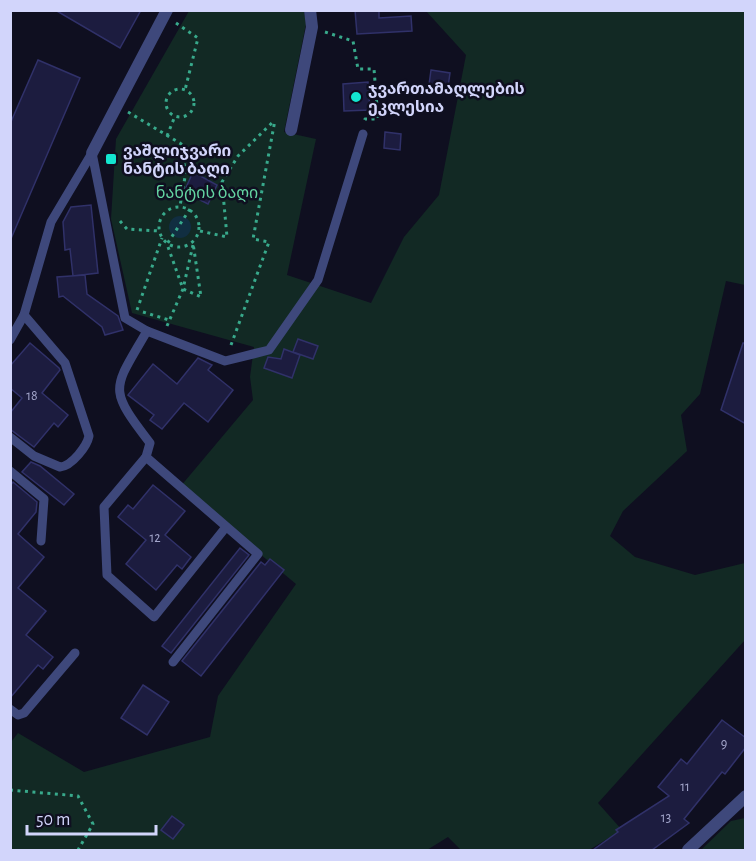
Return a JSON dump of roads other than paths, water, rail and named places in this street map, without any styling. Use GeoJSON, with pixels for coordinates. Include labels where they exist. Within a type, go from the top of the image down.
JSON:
{"type":"FeatureCollection","features":[{"type":"Feature","properties":{"kind":"street"},"geometry":{"type":"LineString","coordinates":[[291,130],[312,27],[310,10]]}},
{"type":"Feature","properties":{"kind":"street"},"geometry":{"type":"LineString","coordinates":[[92,153],[166,13]]}},
{"type":"Feature","properties":{"kind":"street"},"geometry":{"type":"LineString","coordinates":[[688,850],[746,796]]}},
{"type":"Feature","properties":{"kind":"lane"},"geometry":{"type":"LineString","coordinates":[[92,153],[125,318],[147,331],[225,361],[269,350],[318,280],[363,134]]}},
{"type":"Feature","properties":{"kind":"lane"},"geometry":{"type":"LineString","coordinates":[[10,340],[24,315],[51,222],[92,153]]}},
{"type":"Feature","properties":{"kind":"lane"},"geometry":{"type":"LineString","coordinates":[[10,437],[34,456],[60,467],[70,464],[88,442],[89,436],[65,363],[24,315]]}},
{"type":"Feature","properties":{"kind":"lane"},"geometry":{"type":"LineString","coordinates":[[147,331],[118,380],[122,407],[150,443],[146,457],[104,507],[107,576],[154,617],[226,527]]}},
{"type":"Feature","properties":{"kind":"lane"},"geometry":{"type":"LineString","coordinates":[[146,457],[258,554],[173,662]]}},
{"type":"Feature","properties":{"kind":"lane"},"geometry":{"type":"LineString","coordinates":[[10,471],[44,499],[41,541]]}},
{"type":"Feature","properties":{"kind":"lane"},"geometry":{"type":"LineString","coordinates":[[10,709],[18,715],[24,713],[75,653]]}},
{"type":"Feature","properties":{"kind":"water"},"geometry":{"type":"Polygon","coordinates":[[[180,216],[188,219],[191,227],[188,235],[180,238],[172,235],[169,227],[172,219],[180,216]]]}},
{"type":"Feature","properties":{"kind":"place","name":"ჯვართამაღლების ეკლესია"},"geometry":{"type":"Point","coordinates":[356,97]}},
{"type":"Feature","properties":{"kind":"place","name":"ვაშლიჯვარი ნანტის ბაღი"},"geometry":{"type":"Point","coordinates":[111,159]}},
{"type":"Feature","properties":{"kind":"park label","name":"ნანტის ბაღი"},"geometry":{"type":"Point","coordinates":[207,192]}}]}
